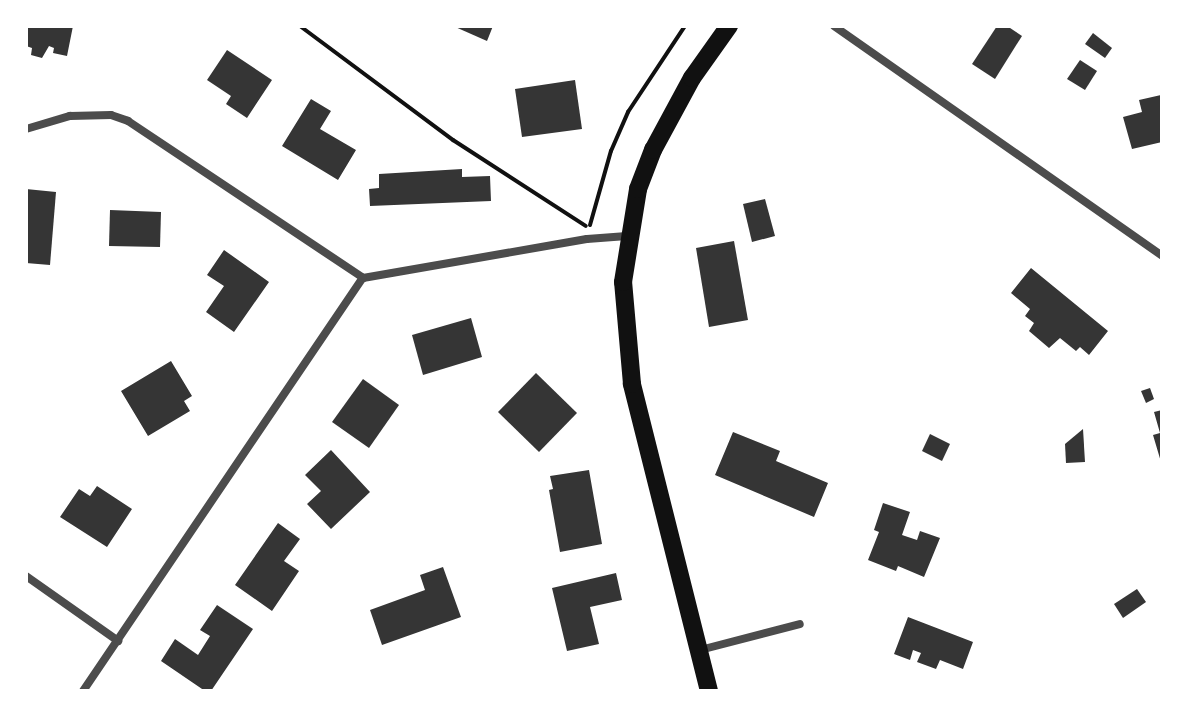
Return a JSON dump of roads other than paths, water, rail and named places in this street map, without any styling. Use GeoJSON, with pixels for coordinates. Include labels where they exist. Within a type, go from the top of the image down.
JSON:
{"type":"FeatureCollection","features":[{"type":"Feature","properties":{"kind":"main road"},"geometry":{"type":"LineString","coordinates":[[709,691],[632,384],[623,282],[627,236],[638,189],[653,150],[692,78],[729,26]]}},
{"type":"Feature","properties":{"kind":"street"},"geometry":{"type":"LineString","coordinates":[[834,26],[1162,256]]}},
{"type":"Feature","properties":{"kind":"street"},"geometry":{"type":"LineString","coordinates":[[26,129],[70,116],[111,115],[128,121],[363,278],[587,239],[627,236]]}},
{"type":"Feature","properties":{"kind":"street"},"geometry":{"type":"LineString","coordinates":[[83,691],[363,278]]}},
{"type":"Feature","properties":{"kind":"street"},"geometry":{"type":"LineString","coordinates":[[26,576],[118,641]]}},
{"type":"Feature","properties":{"kind":"street"},"geometry":{"type":"LineString","coordinates":[[699,650],[800,624]]}}]}
